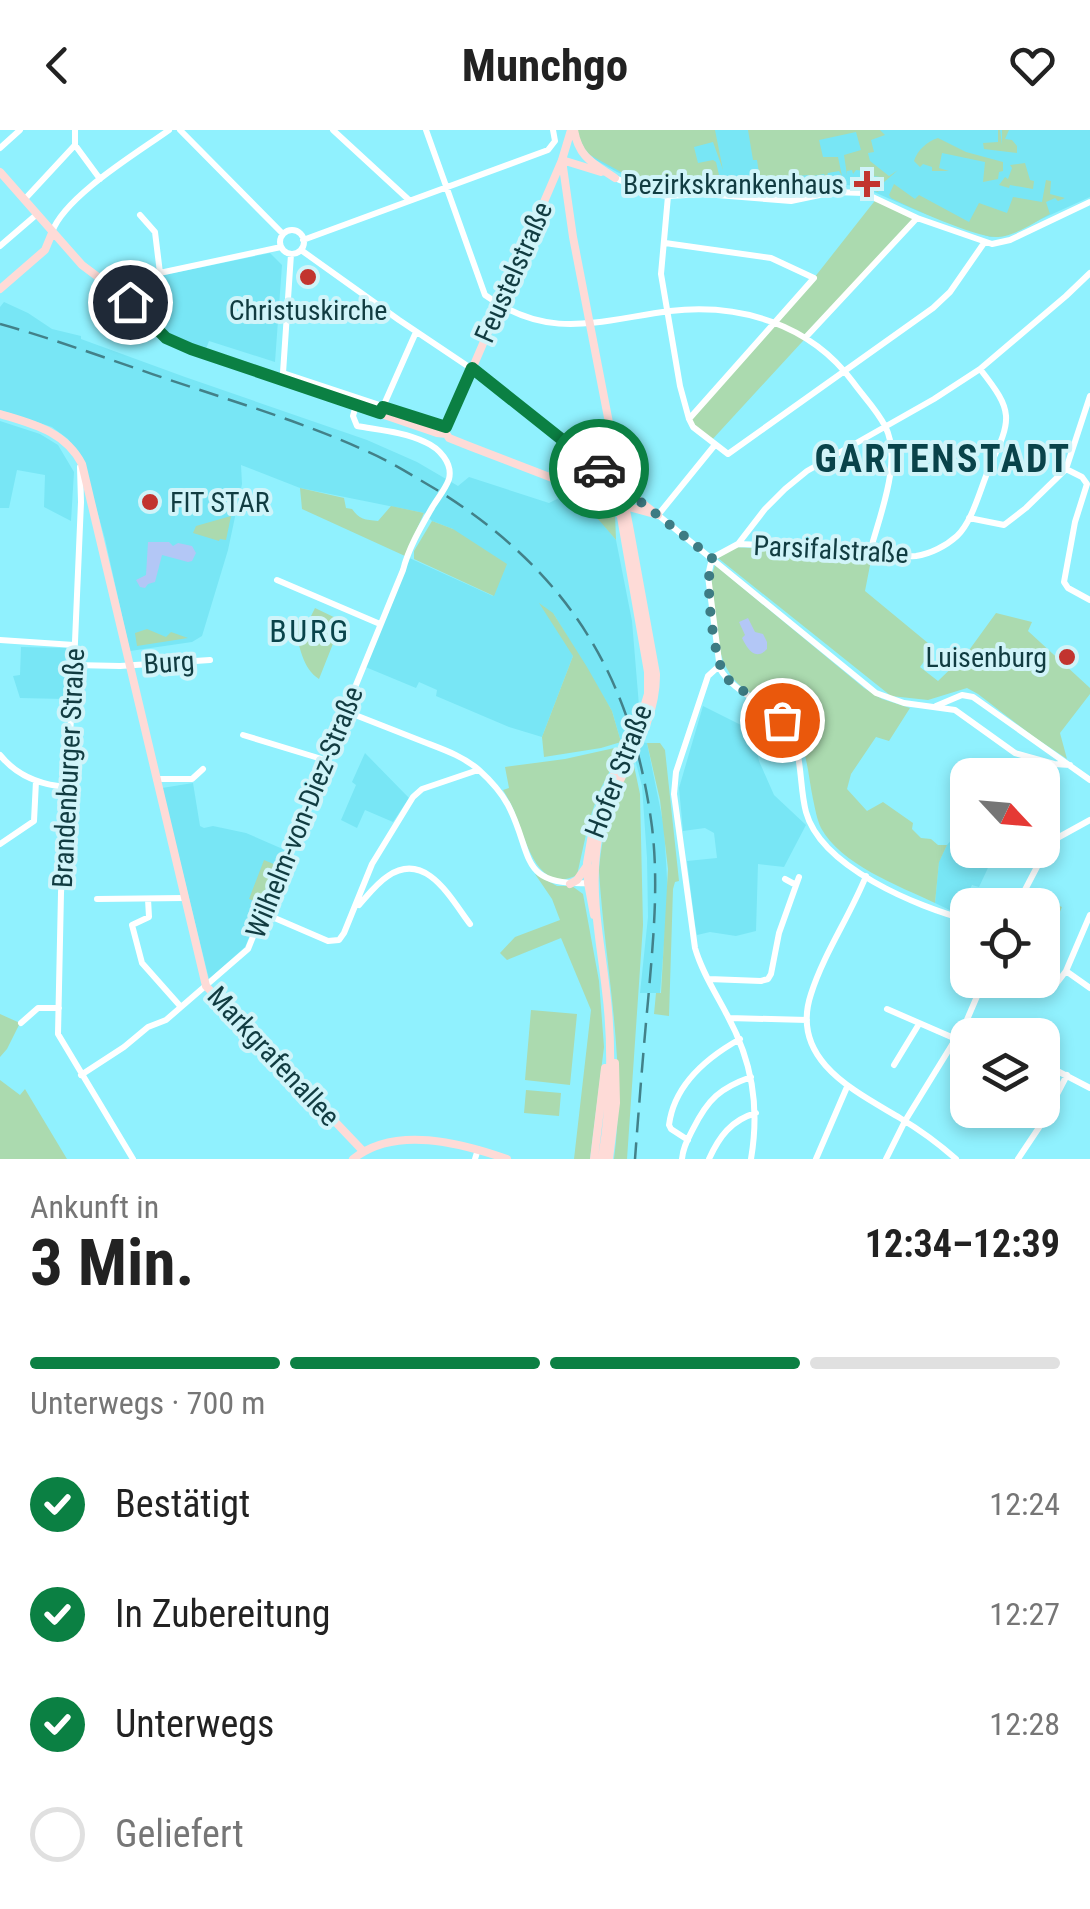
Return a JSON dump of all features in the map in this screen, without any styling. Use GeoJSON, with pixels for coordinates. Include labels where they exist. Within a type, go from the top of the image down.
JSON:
{"type":"FeatureCollection","features":[{"type":"Feature","properties":{"kind":"main road"},"geometry":{"type":"LineString","coordinates":[[563,157],[572,130]]}},
{"type":"Feature","properties":{"kind":"main road"},"geometry":{"type":"LineString","coordinates":[[572,130],[581,152],[615,178]]}},
{"type":"Feature","properties":{"kind":"main road"},"geometry":{"type":"LineString","coordinates":[[563,157],[600,168]]}},
{"type":"Feature","properties":{"kind":"main road"},"geometry":{"type":"LineString","coordinates":[[563,157],[615,178]]}},
{"type":"Feature","properties":{"kind":"main road","name":"Feustelstraße"},"geometry":{"type":"LineString","coordinates":[[447,433],[563,157]]}},
{"type":"Feature","properties":{"kind":"main road","name":"Hofer Straße"},"geometry":{"type":"LineString","coordinates":[[563,157],[567,202],[621,486],[634,506],[630,531],[656,674],[648,721],[608,802],[600,828],[590,902],[596,925]]}},
{"type":"Feature","properties":{"kind":"main road"},"geometry":{"type":"LineString","coordinates":[[0,172],[88,270],[175,343],[282,376],[356,405],[382,410],[437,433],[447,433],[612,502],[653,515]]}},
{"type":"Feature","properties":{"kind":"main road"},"geometry":{"type":"LineString","coordinates":[[545,199],[557,195],[567,202]]}},
{"type":"Feature","properties":{"kind":"main road"},"geometry":{"type":"LineString","coordinates":[[0,289],[45,250],[52,233]]}},
{"type":"Feature","properties":{"kind":"main road"},"geometry":{"type":"LineString","coordinates":[[0,414],[51,431],[78,456]]}},
{"type":"Feature","properties":{"kind":"main road","name":"Markgrafenallee"},"geometry":{"type":"LineString","coordinates":[[78,456],[206,986],[363,1151]]}},
{"type":"Feature","properties":{"kind":"main road"},"geometry":{"type":"LineString","coordinates":[[621,486],[634,506]]}},
{"type":"Feature","properties":{"kind":"main road","name":"Hofer Straße"},"geometry":{"type":"LineString","coordinates":[[606,1159],[610,1044],[587,863],[594,823],[648,694],[648,672],[621,517],[612,502]]}},
{"type":"Feature","properties":{"kind":"main road"},"geometry":{"type":"LineString","coordinates":[[630,531],[635,520],[653,515]]}},
{"type":"Feature","properties":{"kind":"main road"},"geometry":{"type":"LineString","coordinates":[[587,863],[572,884],[584,890],[590,902]]}},
{"type":"Feature","properties":{"kind":"main road"},"geometry":{"type":"LineString","coordinates":[[594,1159],[610,1044]]}},
{"type":"Feature","properties":{"kind":"main road"},"geometry":{"type":"LineString","coordinates":[[353,1159],[388,1142],[430,1140],[452,1142],[507,1159]]}},
{"type":"Feature","properties":{"kind":"street"},"geometry":{"type":"LineString","coordinates":[[0,148],[20,130]]}},
{"type":"Feature","properties":{"kind":"street"},"geometry":{"type":"LineString","coordinates":[[24,200],[75,145],[76,130]]}},
{"type":"Feature","properties":{"kind":"street"},"geometry":{"type":"LineString","coordinates":[[52,233],[61,214],[100,179],[168,130]]}},
{"type":"Feature","properties":{"kind":"street"},"geometry":{"type":"LineString","coordinates":[[180,130],[284,234]]}},
{"type":"Feature","properties":{"kind":"street"},"geometry":{"type":"LineString","coordinates":[[332,130],[410,200]]}},
{"type":"Feature","properties":{"kind":"street"},"geometry":{"type":"LineString","coordinates":[[426,130],[486,296],[498,305],[547,323],[589,325],[667,311],[714,310],[754,316],[806,337],[844,370],[886,427],[892,457],[870,552]]}},
{"type":"Feature","properties":{"kind":"street"},"geometry":{"type":"LineString","coordinates":[[303,240],[548,150],[555,142],[552,130]]}},
{"type":"Feature","properties":{"kind":"street"},"geometry":{"type":"LineString","coordinates":[[75,145],[100,179]]}},
{"type":"Feature","properties":{"kind":"street"},"geometry":{"type":"LineString","coordinates":[[615,178],[652,194],[668,196],[704,194],[791,201],[864,192],[984,243],[1004,243],[1090,202]]}},
{"type":"Feature","properties":{"kind":"street"},"geometry":{"type":"LineString","coordinates":[[668,196],[662,274],[689,419],[724,453],[732,453],[933,308],[958,282],[984,243]]}},
{"type":"Feature","properties":{"kind":"street"},"geometry":{"type":"LineString","coordinates":[[0,246],[36,215]]}},
{"type":"Feature","properties":{"kind":"street"},"geometry":{"type":"LineString","coordinates":[[140,215],[155,232],[160,273]]}},
{"type":"Feature","properties":{"kind":"street"},"geometry":{"type":"LineString","coordinates":[[806,337],[918,218]]}},
{"type":"Feature","properties":{"kind":"street"},"geometry":{"type":"LineString","coordinates":[[295,231],[303,240],[300,250],[292,254],[281,247],[284,234],[295,231]]}},
{"type":"Feature","properties":{"kind":"street"},"geometry":{"type":"LineString","coordinates":[[665,242],[771,258],[814,278],[689,419]]}},
{"type":"Feature","properties":{"kind":"street"},"geometry":{"type":"LineString","coordinates":[[108,284],[281,247]]}},
{"type":"Feature","properties":{"kind":"street"},"geometry":{"type":"LineString","coordinates":[[300,250],[472,368],[621,486]]}},
{"type":"Feature","properties":{"kind":"street"},"geometry":{"type":"LineString","coordinates":[[292,254],[282,376],[382,410],[416,332]]}},
{"type":"Feature","properties":{"kind":"street"},"geometry":{"type":"LineString","coordinates":[[950,915],[928,909],[836,857],[810,824],[796,749],[788,728],[726,678],[719,666],[708,576],[712,558],[738,544],[785,488],[980,369],[1090,272]]}},
{"type":"Feature","properties":{"kind":"street"},"geometry":{"type":"LineString","coordinates":[[980,369],[1001,397],[1007,422],[968,518],[998,525],[1009,522],[1066,469],[1090,396]]}},
{"type":"Feature","properties":{"kind":"street","name":"Wilhelm-von-Diez-Straße"},"geometry":{"type":"LineString","coordinates":[[81,1074],[124,1048],[148,1027],[166,1020],[248,949],[408,550],[448,480],[448,464],[442,453],[425,442],[383,429],[359,427],[353,422],[356,405]]}},
{"type":"Feature","properties":{"kind":"street"},"geometry":{"type":"LineString","coordinates":[[714,446],[653,515],[712,558],[876,693],[904,703],[956,710],[1015,753],[1029,758]]}},
{"type":"Feature","properties":{"kind":"street","name":"Brandenburger Straße"},"geometry":{"type":"LineString","coordinates":[[78,456],[80,502],[58,1034],[81,1074]]}},
{"type":"Feature","properties":{"kind":"street"},"geometry":{"type":"LineString","coordinates":[[1066,469],[1087,484],[1075,522],[1064,582],[1090,600]]}},
{"type":"Feature","properties":{"kind":"street","name":"Brandenburger Straße"},"geometry":{"type":"LineString","coordinates":[[80,502],[88,486]]}},
{"type":"Feature","properties":{"kind":"street","name":"Parsifalstraße"},"geometry":{"type":"LineString","coordinates":[[738,544],[910,556],[928,553],[958,535],[968,518]]}},
{"type":"Feature","properties":{"kind":"street"},"geometry":{"type":"LineString","coordinates":[[276,580],[380,624]]}},
{"type":"Feature","properties":{"kind":"street"},"geometry":{"type":"LineString","coordinates":[[0,640],[74,644]]}},
{"type":"Feature","properties":{"kind":"street","name":"Burg"},"geometry":{"type":"LineString","coordinates":[[129,665],[210,660]]}},
{"type":"Feature","properties":{"kind":"street"},"geometry":{"type":"LineString","coordinates":[[74,665],[129,665]]}},
{"type":"Feature","properties":{"kind":"street"},"geometry":{"type":"LineString","coordinates":[[719,666],[708,676],[674,789],[692,938],[707,978],[740,1039],[752,1077],[756,1113],[751,1159]]}},
{"type":"Feature","properties":{"kind":"street"},"geometry":{"type":"LineString","coordinates":[[936,706],[962,694],[970,696],[1090,780]]}},
{"type":"Feature","properties":{"kind":"street"},"geometry":{"type":"LineString","coordinates":[[345,711],[448,752],[479,770],[509,807],[530,864],[543,876],[572,884],[592,883]]}},
{"type":"Feature","properties":{"kind":"street"},"geometry":{"type":"LineString","coordinates":[[243,735],[325,760]]}},
{"type":"Feature","properties":{"kind":"street"},"geometry":{"type":"LineString","coordinates":[[1040,758],[1045,748]]}},
{"type":"Feature","properties":{"kind":"street"},"geometry":{"type":"LineString","coordinates":[[0,755],[36,781],[67,787]]}},
{"type":"Feature","properties":{"kind":"street"},"geometry":{"type":"LineString","coordinates":[[1060,764],[1070,765]]}},
{"type":"Feature","properties":{"kind":"street"},"geometry":{"type":"LineString","coordinates":[[156,779],[192,779],[203,769]]}},
{"type":"Feature","properties":{"kind":"street"},"geometry":{"type":"LineString","coordinates":[[263,913],[333,941],[343,935],[372,864],[413,798],[422,790],[479,770]]}},
{"type":"Feature","properties":{"kind":"street"},"geometry":{"type":"LineString","coordinates":[[0,844],[34,821],[36,781]]}},
{"type":"Feature","properties":{"kind":"street"},"geometry":{"type":"LineString","coordinates":[[1026,888],[1046,847],[1090,820]]}},
{"type":"Feature","properties":{"kind":"street"},"geometry":{"type":"LineString","coordinates":[[354,909],[389,875],[416,868],[438,882],[470,924]]}},
{"type":"Feature","properties":{"kind":"street"},"geometry":{"type":"LineString","coordinates":[[866,876],[810,995],[806,1020],[813,1045],[820,1059],[847,1086],[905,1121],[956,1159]]}},
{"type":"Feature","properties":{"kind":"street"},"geometry":{"type":"LineString","coordinates":[[707,978],[768,979],[778,933],[797,881],[785,879]]}},
{"type":"Feature","properties":{"kind":"street"},"geometry":{"type":"LineString","coordinates":[[97,899],[184,898]]}},
{"type":"Feature","properties":{"kind":"street"},"geometry":{"type":"LineString","coordinates":[[148,899],[149,917],[132,925],[142,963],[181,1007]]}},
{"type":"Feature","properties":{"kind":"street"},"geometry":{"type":"LineString","coordinates":[[1060,980],[1090,914]]}},
{"type":"Feature","properties":{"kind":"street"},"geometry":{"type":"LineString","coordinates":[[1066,971],[1090,988]]}},
{"type":"Feature","properties":{"kind":"street"},"geometry":{"type":"LineString","coordinates":[[22,1023],[38,1008],[58,1008]]}},
{"type":"Feature","properties":{"kind":"street"},"geometry":{"type":"LineString","coordinates":[[888,1010],[950,1036]]}},
{"type":"Feature","properties":{"kind":"street"},"geometry":{"type":"LineString","coordinates":[[729,1018],[806,1020]]}},
{"type":"Feature","properties":{"kind":"street"},"geometry":{"type":"LineString","coordinates":[[894,1066],[920,1024]]}},
{"type":"Feature","properties":{"kind":"street"},"geometry":{"type":"LineString","coordinates":[[688,1140],[670,1127],[676,1100],[699,1068],[740,1039]]}},
{"type":"Feature","properties":{"kind":"street"},"geometry":{"type":"LineString","coordinates":[[886,1159],[950,1049]]}},
{"type":"Feature","properties":{"kind":"street"},"geometry":{"type":"LineString","coordinates":[[1060,1071],[1090,1088]]}},
{"type":"Feature","properties":{"kind":"street"},"geometry":{"type":"LineString","coordinates":[[81,1074],[133,1159]]}},
{"type":"Feature","properties":{"kind":"street"},"geometry":{"type":"LineString","coordinates":[[1018,1159],[1042,1124],[1067,1074]]}},
{"type":"Feature","properties":{"kind":"street"},"geometry":{"type":"LineString","coordinates":[[682,1159],[702,1110],[730,1085],[752,1077]]}},
{"type":"Feature","properties":{"kind":"street"},"geometry":{"type":"LineString","coordinates":[[816,1159],[847,1086]]}},
{"type":"Feature","properties":{"kind":"street"},"geometry":{"type":"LineString","coordinates":[[709,1159],[728,1128],[756,1113]]}},
{"type":"Feature","properties":{"kind":"street"},"geometry":{"type":"LineString","coordinates":[[476,1159],[478,1149]]}},
{"type":"Feature","properties":{"kind":"shaded area","name":"Bezirkskrankenhaus"},"geometry":{"type":"Polygon","coordinates":[[[576,130],[1090,130],[1090,197],[1004,236],[990,237],[860,186],[784,193],[653,188],[594,159],[576,130]]]}},
{"type":"Feature","properties":{"kind":"shaded area"},"geometry":{"type":"Polygon","coordinates":[[[270,253],[282,265],[275,362],[209,341],[206,349],[176,340],[125,287],[126,283],[270,253]]]}},
{"type":"Feature","properties":{"kind":"shaded area"},"geometry":{"type":"Polygon","coordinates":[[[4,302],[52,329],[81,336],[367,440],[458,486],[469,477],[549,503],[561,497],[576,499],[600,520],[616,540],[632,621],[642,742],[647,743],[664,827],[668,896],[660,993],[640,993],[648,917],[647,858],[642,786],[632,748],[621,742],[612,711],[553,613],[573,656],[542,737],[436,696],[437,690],[419,682],[416,688],[363,666],[405,556],[493,596],[453,529],[432,521],[424,513],[300,488],[241,465],[242,484],[228,550],[202,636],[192,642],[130,651],[84,464],[68,439],[52,427],[0,410],[0,307],[4,302]]]}},
{"type":"Feature","properties":{"kind":"shaded area"},"geometry":{"type":"Polygon","coordinates":[[[0,421],[40,434],[58,445],[74,472],[71,521],[44,507],[45,475],[17,470],[9,508],[0,508],[0,421]]]}},
{"type":"Feature","properties":{"kind":"shaded area"},"geometry":{"type":"Polygon","coordinates":[[[602,422],[608,466],[572,440],[582,427],[602,422]]]}},
{"type":"Feature","properties":{"kind":"shaded area"},"geometry":{"type":"Polygon","coordinates":[[[148,542],[192,546],[196,553],[188,562],[162,555],[155,582],[140,587],[136,580],[146,575],[148,542]]]}},
{"type":"Feature","properties":{"kind":"shaded area"},"geometry":{"type":"Polygon","coordinates":[[[748,618],[755,632],[763,634],[767,642],[763,653],[755,654],[742,638],[745,635],[739,622],[748,618]]]}},
{"type":"Feature","properties":{"kind":"shaded area"},"geometry":{"type":"Polygon","coordinates":[[[21,647],[66,648],[64,699],[20,698],[13,676],[20,675],[21,647]]]}},
{"type":"Feature","properties":{"kind":"shaded area"},"geometry":{"type":"Polygon","coordinates":[[[703,706],[753,731],[759,761],[774,795],[806,825],[784,867],[758,864],[756,931],[736,936],[710,932],[697,935],[695,924],[687,861],[717,858],[714,833],[705,828],[683,831],[679,788],[703,706]]]}},
{"type":"Feature","properties":{"kind":"shaded area"},"geometry":{"type":"Polygon","coordinates":[[[365,753],[409,798],[393,822],[365,810],[357,828],[341,820],[365,753]]]}},
{"type":"Feature","properties":{"kind":"shaded area"},"geometry":{"type":"Polygon","coordinates":[[[193,783],[200,826],[246,833],[285,850],[245,947],[209,979],[162,788],[193,783]]]}},
{"type":"Feature","properties":{"kind":"shaded area"},"geometry":{"type":"Polygon","coordinates":[[[950,842],[950,868],[988,868],[979,887],[950,888],[950,910],[935,903],[939,861],[950,842]]]}},
{"type":"Feature","properties":{"kind":"green space"},"geometry":{"type":"Polygon","coordinates":[[[576,130],[715,130],[723,170],[713,142],[694,147],[698,163],[716,162],[719,175],[706,187],[668,189],[641,183],[590,155],[576,130]]]}},
{"type":"Feature","properties":{"kind":"green space"},"geometry":{"type":"Polygon","coordinates":[[[748,130],[880,130],[885,135],[871,140],[874,152],[868,153],[870,161],[889,176],[898,170],[878,192],[849,185],[854,180],[856,184],[864,181],[874,189],[880,182],[880,177],[866,175],[866,171],[847,171],[847,175],[844,155],[861,150],[856,132],[819,140],[823,157],[838,157],[842,176],[839,171],[828,173],[826,178],[824,174],[813,176],[813,181],[809,175],[796,176],[795,181],[770,184],[769,192],[751,192],[745,175],[752,182],[760,180],[748,130]]]}},
{"type":"Feature","properties":{"kind":"green space"},"geometry":{"type":"Polygon","coordinates":[[[998,130],[1002,145],[1002,130],[1009,130],[1005,139],[1012,140],[1017,153],[984,149],[983,143],[998,142],[998,130]]]}},
{"type":"Feature","properties":{"kind":"green space"},"geometry":{"type":"Polygon","coordinates":[[[938,138],[966,152],[1003,162],[1003,171],[998,179],[983,182],[985,162],[942,153],[939,168],[949,171],[932,171],[932,167],[923,164],[920,167],[914,161],[917,154],[938,138]]]}},
{"type":"Feature","properties":{"kind":"green space"},"geometry":{"type":"Polygon","coordinates":[[[1025,163],[1030,180],[1034,181],[1033,189],[999,185],[1005,177],[1008,179],[1010,165],[1025,163]]]}},
{"type":"Feature","properties":{"kind":"green space"},"geometry":{"type":"Polygon","coordinates":[[[1046,180],[1051,181],[1050,194],[1065,198],[1046,202],[1050,214],[998,237],[945,222],[889,195],[894,184],[915,199],[919,195],[969,222],[979,203],[1007,213],[1013,197],[1042,202],[1046,180]]]}},
{"type":"Feature","properties":{"kind":"green space"},"geometry":{"type":"Polygon","coordinates":[[[877,198],[917,217],[710,442],[689,419],[814,278],[877,198]]]}},
{"type":"Feature","properties":{"kind":"green space"},"geometry":{"type":"Polygon","coordinates":[[[561,444],[620,487],[616,495],[553,469],[561,444]]]}},
{"type":"Feature","properties":{"kind":"green space"},"geometry":{"type":"Polygon","coordinates":[[[565,485],[607,502],[615,513],[616,540],[585,508],[561,497],[565,485]]]}},
{"type":"Feature","properties":{"kind":"green space"},"geometry":{"type":"Polygon","coordinates":[[[300,488],[344,498],[346,508],[366,519],[378,521],[391,506],[424,513],[405,556],[302,509],[300,488]]]}},
{"type":"Feature","properties":{"kind":"green space"},"geometry":{"type":"Polygon","coordinates":[[[231,516],[226,540],[193,533],[196,526],[231,516]]]}},
{"type":"Feature","properties":{"kind":"green space"},"geometry":{"type":"Polygon","coordinates":[[[432,521],[453,529],[507,564],[494,596],[414,559],[414,551],[432,521]]]}},
{"type":"Feature","properties":{"kind":"green space"},"geometry":{"type":"Polygon","coordinates":[[[734,547],[872,555],[865,591],[934,648],[920,667],[938,681],[967,653],[996,613],[1032,622],[1028,631],[1090,688],[1090,694],[1060,733],[1067,759],[967,688],[928,700],[891,696],[718,558],[734,547]]]}},
{"type":"Feature","properties":{"kind":"green space"},"geometry":{"type":"Polygon","coordinates":[[[715,565],[864,688],[910,708],[889,741],[876,737],[851,774],[847,789],[867,811],[883,802],[913,823],[912,829],[921,838],[947,845],[939,862],[935,903],[856,863],[821,828],[798,734],[788,720],[734,680],[726,668],[715,622],[711,577],[715,565]]]}},
{"type":"Feature","properties":{"kind":"green space"},"geometry":{"type":"Polygon","coordinates":[[[539,603],[553,613],[587,667],[612,711],[621,742],[544,757],[542,737],[573,656],[539,603]]]}},
{"type":"Feature","properties":{"kind":"green space"},"geometry":{"type":"Polygon","coordinates":[[[315,608],[342,621],[319,679],[305,663],[294,627],[300,618],[309,620],[315,608]]]}},
{"type":"Feature","properties":{"kind":"green space"},"geometry":{"type":"Polygon","coordinates":[[[147,629],[166,637],[171,632],[188,638],[137,646],[135,633],[147,629]]]}},
{"type":"Feature","properties":{"kind":"green space"},"geometry":{"type":"Polygon","coordinates":[[[647,743],[660,743],[665,750],[679,881],[673,889],[669,1016],[654,1014],[656,993],[661,993],[668,869],[660,800],[647,743]]]}},
{"type":"Feature","properties":{"kind":"green space"},"geometry":{"type":"Polygon","coordinates":[[[619,747],[589,821],[577,875],[552,878],[535,861],[503,790],[509,788],[505,767],[619,747]]]}},
{"type":"Feature","properties":{"kind":"green space"},"geometry":{"type":"Polygon","coordinates":[[[633,761],[640,794],[643,925],[627,1159],[614,1159],[617,1051],[599,871],[610,814],[633,761]]]}},
{"type":"Feature","properties":{"kind":"green space"},"geometry":{"type":"Polygon","coordinates":[[[264,860],[276,865],[260,903],[249,899],[264,860]]]}},
{"type":"Feature","properties":{"kind":"green space"},"geometry":{"type":"Polygon","coordinates":[[[535,874],[557,886],[572,886],[583,894],[599,981],[604,1047],[590,1159],[574,1159],[591,1010],[561,938],[507,960],[500,953],[515,937],[560,920],[535,874]]]}},
{"type":"Feature","properties":{"kind":"green space"},"geometry":{"type":"Polygon","coordinates":[[[531,1010],[577,1014],[570,1085],[525,1080],[531,1010]]]}},
{"type":"Feature","properties":{"kind":"green space"},"geometry":{"type":"Polygon","coordinates":[[[0,1014],[20,1023],[0,1057],[0,1014]]]}},
{"type":"Feature","properties":{"kind":"green space"},"geometry":{"type":"Polygon","coordinates":[[[0,1080],[20,1095],[25,1089],[67,1159],[0,1159],[0,1080]]]}},
{"type":"Feature","properties":{"kind":"green space"},"geometry":{"type":"Polygon","coordinates":[[[526,1090],[561,1093],[559,1116],[524,1113],[526,1090]]]}},
{"type":"Feature","properties":{"kind":"railway"},"geometry":{"type":"LineString","coordinates":[[0,324],[280,417],[374,454],[483,522],[523,555],[557,592],[586,632],[609,675],[628,722],[652,827],[654,914],[635,1159]]}},
{"type":"Feature","properties":{"kind":"way so far"},"geometry":{"type":"LineString","coordinates":[[599,469],[712,558],[708,576],[720,669],[738,688],[782,720]]}},
{"type":"Feature","properties":{"kind":"place","name":"Bezirkskrankenhaus"},"geometry":{"type":"Point","coordinates":[867,184]}},
{"type":"Feature","properties":{"kind":"place","name":"Christuskirche"},"geometry":{"type":"Point","coordinates":[308,277]}},
{"type":"Feature","properties":{"kind":"place","name":"FIT STAR"},"geometry":{"type":"Point","coordinates":[150,502]}},
{"type":"Feature","properties":{"kind":"place","name":"Luisenburg"},"geometry":{"type":"Point","coordinates":[1067,657]}},
{"type":"Feature","properties":{"kind":"district","name":"GARTENSTADT"},"geometry":{"type":"Point","coordinates":[943,459]}},
{"type":"Feature","properties":{"kind":"district","name":"BURG"},"geometry":{"type":"Point","coordinates":[310,631]}},
{"type":"Feature","properties":{"kind":"route"},"geometry":{"type":"LineString","coordinates":[[130,302],[166,338],[191,349],[380,413],[383,407],[446,427],[472,368],[599,469]]}}]}
